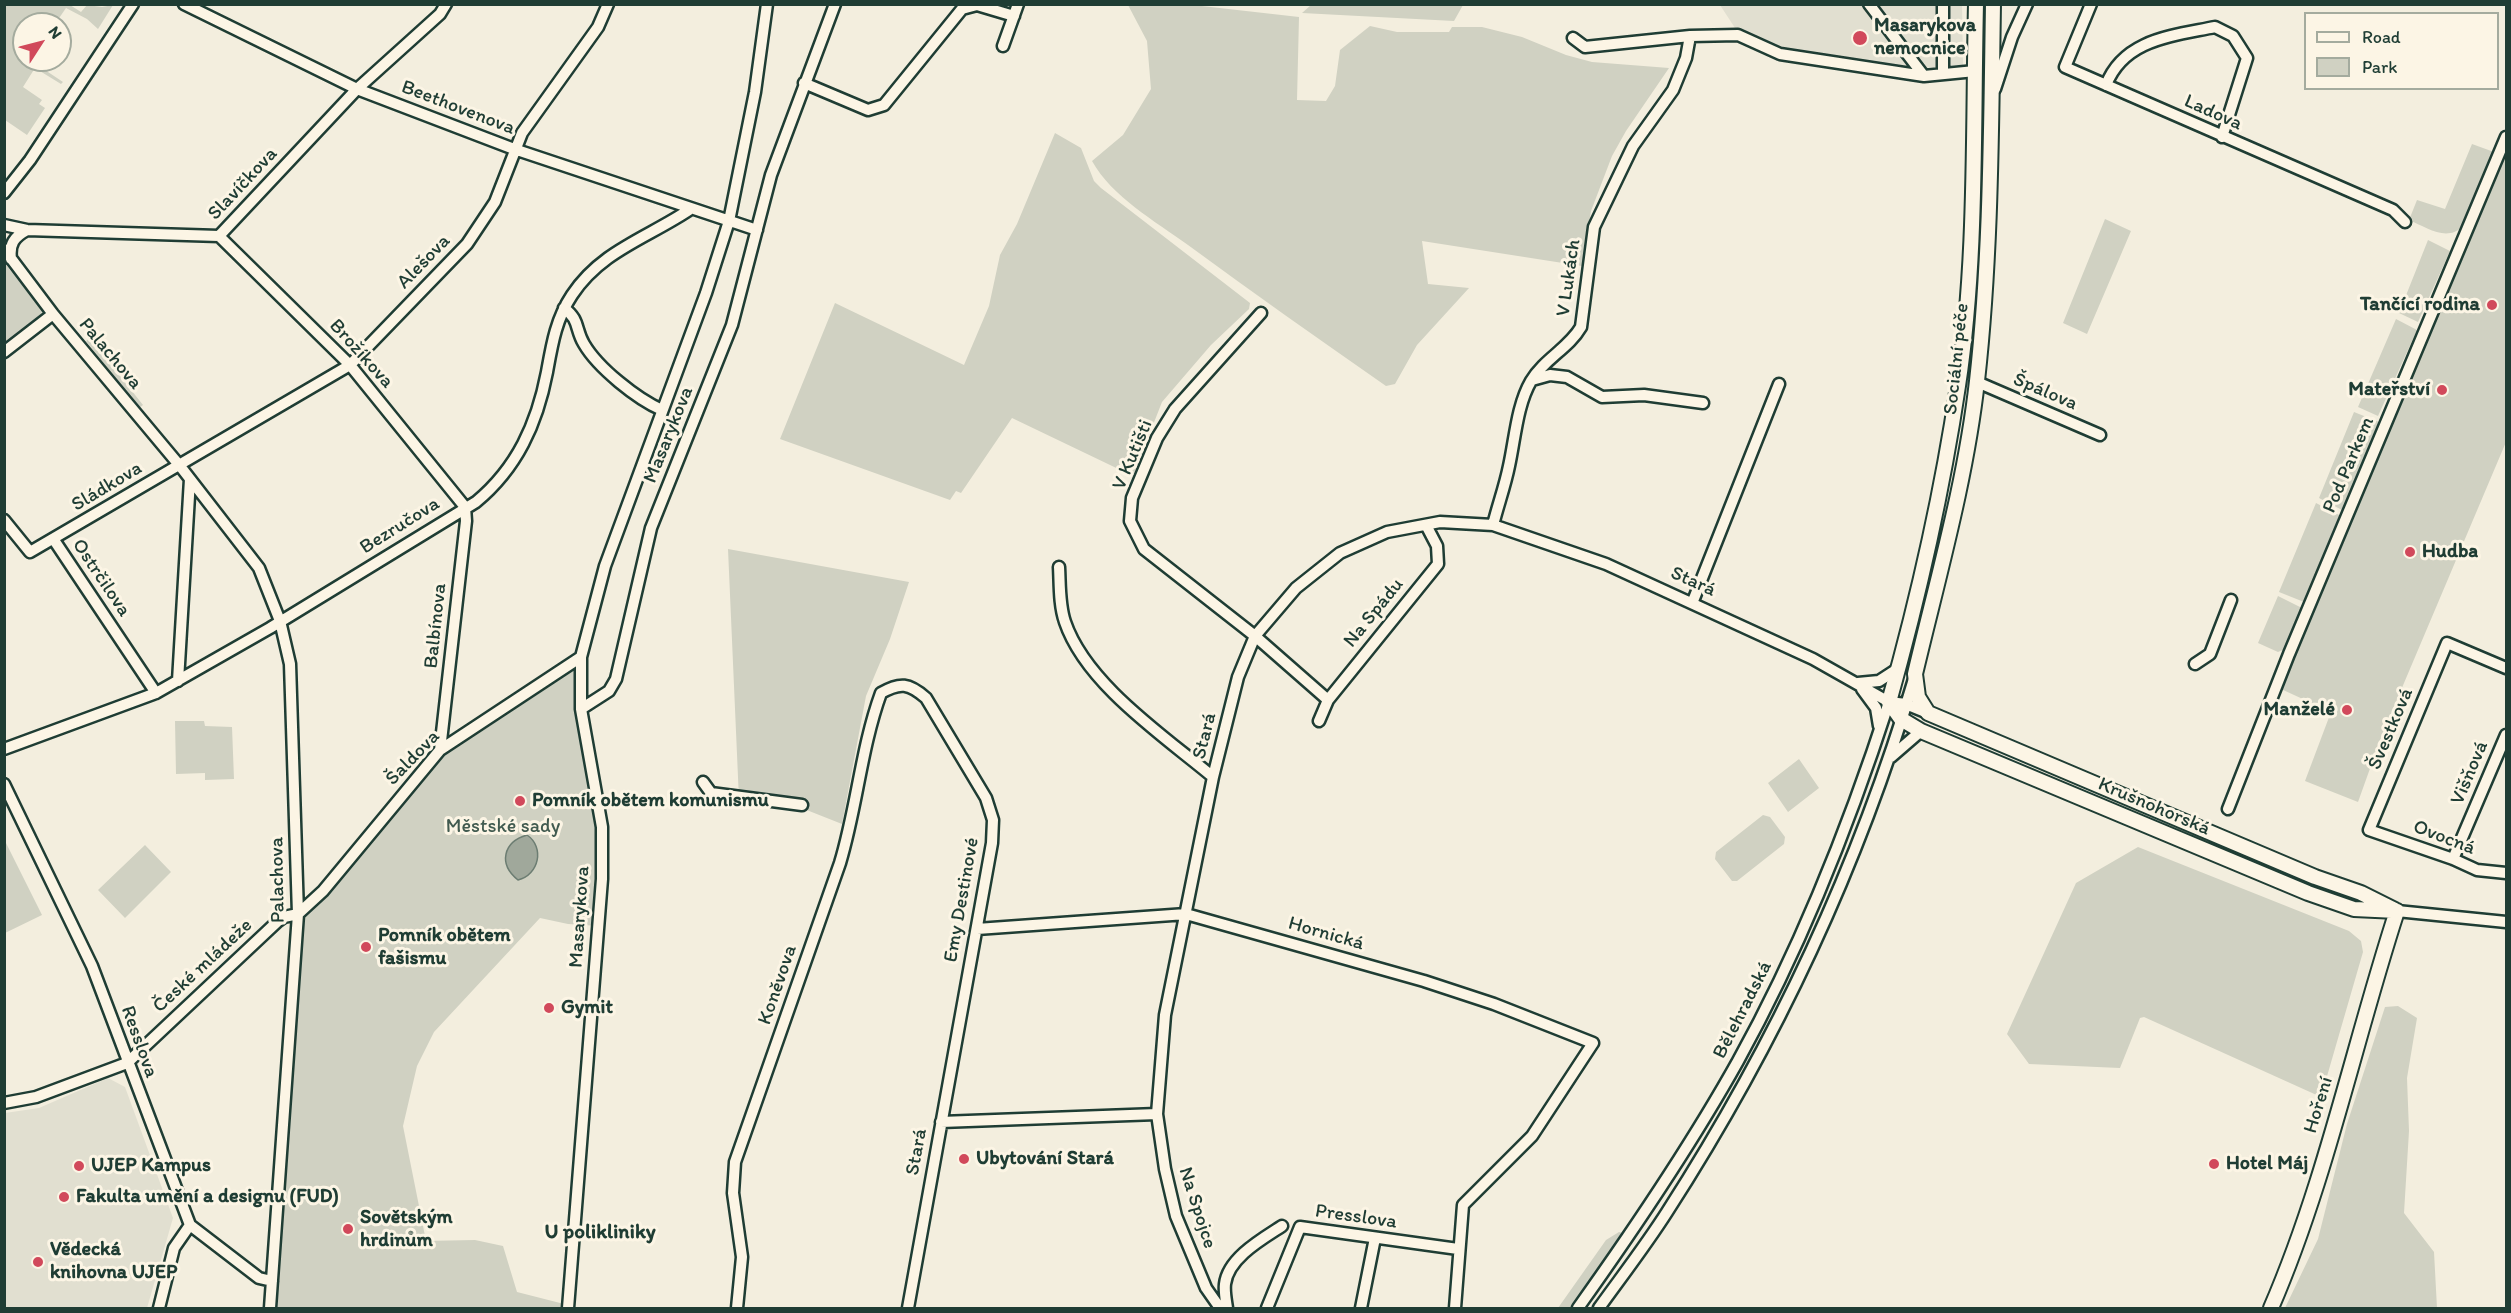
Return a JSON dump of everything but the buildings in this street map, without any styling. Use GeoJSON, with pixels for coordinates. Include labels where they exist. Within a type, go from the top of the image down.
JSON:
{"type":"FeatureCollection","features":[{"type":"Feature","properties":{"kind":"main road","name":"Sociální péče"},"geometry":{"type":"LineString","coordinates":[[1889,702],[1931,534],[1958,386],[1972,231],[1976,4]]}},
{"type":"Feature","properties":{"kind":"main road","name":"Sociální péče"},"geometry":{"type":"LineString","coordinates":[[1915,674],[1951,533],[1977,382],[1989,230],[1993,4]]}},
{"type":"Feature","properties":{"kind":"main road"},"geometry":{"type":"LineString","coordinates":[[1915,674],[1918,697],[1928,712]]}},
{"type":"Feature","properties":{"kind":"main road"},"geometry":{"type":"LineString","coordinates":[[1889,702],[1904,712]]}},
{"type":"Feature","properties":{"kind":"main road","name":"Krušnohorská"},"geometry":{"type":"LineString","coordinates":[[1904,712],[1921,731],[2308,893],[2354,909],[2397,911]]}},
{"type":"Feature","properties":{"kind":"main road","name":"Krušnohorská"},"geometry":{"type":"LineString","coordinates":[[1928,712],[2304,872],[2361,893],[2397,911]]}},
{"type":"Feature","properties":{"kind":"main road","name":"Hoření"},"geometry":{"type":"LineString","coordinates":[[2271,1308],[2290,1259],[2337,1114],[2397,911]]}},
{"type":"Feature","properties":{"kind":"street"},"geometry":{"type":"LineString","coordinates":[[4,193],[30,160],[133,4]]}},
{"type":"Feature","properties":{"kind":"street","name":"Beethovenova"},"geometry":{"type":"LineString","coordinates":[[183,4],[357,88],[514,150],[689,210],[729,221]]}},
{"type":"Feature","properties":{"kind":"street","name":"Slavíčkova"},"geometry":{"type":"LineString","coordinates":[[4,225],[27,230],[219,236],[357,88],[440,14],[446,4]]}},
{"type":"Feature","properties":{"kind":"street","name":"Alešova"},"geometry":{"type":"LineString","coordinates":[[180,466],[350,365],[467,244],[495,202],[522,133],[598,27],[608,4]]}},
{"type":"Feature","properties":{"kind":"street","name":"Masarykova"},"geometry":{"type":"LineString","coordinates":[[568,1308],[602,879],[602,827],[581,709],[581,657],[605,566],[706,293],[729,221],[755,93],[767,4]]}},
{"type":"Feature","properties":{"kind":"street","name":"Masarykova"},"geometry":{"type":"LineString","coordinates":[[581,709],[609,691],[616,679],[651,528],[732,325],[771,175],[835,4]]}},
{"type":"Feature","properties":{"kind":"street"},"geometry":{"type":"LineString","coordinates":[[1003,46],[1018,4]]}},
{"type":"Feature","properties":{"kind":"street"},"geometry":{"type":"LineString","coordinates":[[1869,4],[1924,76]]}},
{"type":"Feature","properties":{"kind":"street"},"geometry":{"type":"LineString","coordinates":[[1943,4],[1943,74]]}},
{"type":"Feature","properties":{"kind":"street"},"geometry":{"type":"LineString","coordinates":[[1991,101],[2012,37],[2027,4]]}},
{"type":"Feature","properties":{"kind":"street","name":"Ladova"},"geometry":{"type":"LineString","coordinates":[[2091,4],[2065,67],[2393,210],[2405,222]]}},
{"type":"Feature","properties":{"kind":"street"},"geometry":{"type":"LineString","coordinates":[[804,82],[868,110],[877,109],[891,97],[963,9],[977,5],[1014,16]]}},
{"type":"Feature","properties":{"kind":"street"},"geometry":{"type":"LineString","coordinates":[[2106,85],[2112,70],[2132,50],[2159,39],[2215,27],[2233,36],[2247,58],[2222,137]]}},
{"type":"Feature","properties":{"kind":"street"},"geometry":{"type":"LineString","coordinates":[[1573,38],[1585,47],[1690,36],[1738,35],[1780,54],[1924,76],[1975,71]]}},
{"type":"Feature","properties":{"kind":"street","name":"V Lukách"},"geometry":{"type":"LineString","coordinates":[[1492,525],[1506,479],[1524,397],[1532,380],[1548,360],[1574,339],[1581,327],[1594,227],[1633,146],[1673,90],[1686,58],[1690,36]]}},
{"type":"Feature","properties":{"kind":"street","name":"Pod Parkem"},"geometry":{"type":"LineString","coordinates":[[2228,809],[2293,645],[2506,136]]}},
{"type":"Feature","properties":{"kind":"street","name":"Bezručova"},"geometry":{"type":"LineString","coordinates":[[4,749],[156,693],[280,621],[465,507],[495,486],[518,455],[531,430],[544,382],[552,337],[564,308],[588,275],[606,258],[689,210]]}},
{"type":"Feature","properties":{"kind":"street"},"geometry":{"type":"LineString","coordinates":[[729,221],[757,230]]}},
{"type":"Feature","properties":{"kind":"street"},"geometry":{"type":"LineString","coordinates":[[8,254],[14,239],[27,230]]}},
{"type":"Feature","properties":{"kind":"street","name":"Brožíkova"},"geometry":{"type":"LineString","coordinates":[[219,236],[350,365],[465,507]]}},
{"type":"Feature","properties":{"kind":"street","name":"Palachova"},"geometry":{"type":"LineString","coordinates":[[8,254],[52,314],[180,466],[259,568],[280,621],[290,664],[298,914],[270,1308]]}},
{"type":"Feature","properties":{"kind":"street"},"geometry":{"type":"LineString","coordinates":[[564,308],[575,316],[582,341],[595,360],[648,404],[662,411]]}},
{"type":"Feature","properties":{"kind":"street","name":"V Kutišti"},"geometry":{"type":"LineString","coordinates":[[1260,313],[1175,409],[1156,438],[1132,498],[1130,521],[1144,549],[1255,636],[1328,700]]}},
{"type":"Feature","properties":{"kind":"street"},"geometry":{"type":"LineString","coordinates":[[4,352],[52,314]]}},
{"type":"Feature","properties":{"kind":"street"},"geometry":{"type":"LineString","coordinates":[[1532,380],[1550,375],[1567,377],[1602,397],[1644,395],[1703,403]]}},
{"type":"Feature","properties":{"kind":"street","name":"Špálova"},"geometry":{"type":"LineString","coordinates":[[1977,382],[2100,435]]}},
{"type":"Feature","properties":{"kind":"street"},"geometry":{"type":"LineString","coordinates":[[1693,601],[1779,384]]}},
{"type":"Feature","properties":{"kind":"street","name":"Sládkova"},"geometry":{"type":"LineString","coordinates":[[54,540],[180,466]]}},
{"type":"Feature","properties":{"kind":"street"},"geometry":{"type":"LineString","coordinates":[[178,681],[190,479]]}},
{"type":"Feature","properties":{"kind":"street","name":"Balbínova"},"geometry":{"type":"LineString","coordinates":[[440,750],[466,521],[465,507]]}},
{"type":"Feature","properties":{"kind":"street","name":"Ostrčilova"},"geometry":{"type":"LineString","coordinates":[[4,520],[30,552],[54,540],[156,693]]}},
{"type":"Feature","properties":{"kind":"street","name":"Stará"},"geometry":{"type":"LineString","coordinates":[[908,1308],[941,1122],[1157,1114],[1166,1015],[1213,777],[1238,677],[1255,636],[1296,588],[1340,553],[1387,532],[1440,522],[1492,525],[1606,564],[1693,601],[1813,659],[1889,702]]}},
{"type":"Feature","properties":{"kind":"street","name":"Na Spádu"},"geometry":{"type":"LineString","coordinates":[[1319,721],[1328,700],[1438,564],[1437,546],[1426,525]]}},
{"type":"Feature","properties":{"kind":"street"},"geometry":{"type":"LineString","coordinates":[[1059,567],[1065,622],[1094,671],[1114,694],[1213,777]]}},
{"type":"Feature","properties":{"kind":"street"},"geometry":{"type":"LineString","coordinates":[[2194,664],[2210,654],[2231,600]]}},
{"type":"Feature","properties":{"kind":"street","name":"Švestková"},"geometry":{"type":"LineString","coordinates":[[2369,830],[2447,643],[2506,668]]}},
{"type":"Feature","properties":{"kind":"street","name":"Šaldova"},"geometry":{"type":"LineString","coordinates":[[298,914],[323,891],[440,750],[581,657]]}},
{"type":"Feature","properties":{"kind":"street"},"geometry":{"type":"LineString","coordinates":[[1857,683],[1879,681],[1899,668]]}},
{"type":"Feature","properties":{"kind":"street","name":"Sociální péče"},"geometry":{"type":"LineString","coordinates":[[1904,712],[1915,674]]}},
{"type":"Feature","properties":{"kind":"street","name":"Stará"},"geometry":{"type":"LineString","coordinates":[[1857,683],[1874,704],[1880,729]]}},
{"type":"Feature","properties":{"kind":"street","name":"Emy Destinové"},"geometry":{"type":"LineString","coordinates":[[897,684],[913,686],[926,698],[986,798],[993,820],[992,843],[941,1122]]}},
{"type":"Feature","properties":{"kind":"street","name":"Koněvova"},"geometry":{"type":"LineString","coordinates":[[737,1308],[742,1257],[733,1193],[735,1162],[840,863],[851,827],[871,719],[881,693],[897,684]]}},
{"type":"Feature","properties":{"kind":"street","name":"Bělehradská"},"geometry":{"type":"LineString","coordinates":[[1578,1308],[1675,1167],[1769,1002],[1823,882],[1889,702]]}},
{"type":"Feature","properties":{"kind":"street","name":"Bělehradská"},"geometry":{"type":"LineString","coordinates":[[1599,1308],[1667,1213],[1752,1071],[1818,939],[1887,762],[1904,712]]}},
{"type":"Feature","properties":{"kind":"street","name":"Krušnohorská"},"geometry":{"type":"LineString","coordinates":[[1904,712],[1928,712]]}},
{"type":"Feature","properties":{"kind":"street","name":"Bělehradská"},"geometry":{"type":"LineString","coordinates":[[1887,762],[1898,749],[1921,731]]}},
{"type":"Feature","properties":{"kind":"street","name":"Višňová"},"geometry":{"type":"LineString","coordinates":[[2453,859],[2506,735]]}},
{"type":"Feature","properties":{"kind":"street"},"geometry":{"type":"LineString","coordinates":[[703,782],[711,793],[802,805]]}},
{"type":"Feature","properties":{"kind":"street","name":"Resslova"},"geometry":{"type":"LineString","coordinates":[[4,784],[92,966],[190,1225]]}},
{"type":"Feature","properties":{"kind":"street","name":"Ovocná"},"geometry":{"type":"LineString","coordinates":[[2369,830],[2453,859],[2477,870],[2506,873]]}},
{"type":"Feature","properties":{"kind":"street","name":"Krušnohorská"},"geometry":{"type":"LineString","coordinates":[[2397,911],[2506,922]]}},
{"type":"Feature","properties":{"kind":"street","name":"České mládeže"},"geometry":{"type":"LineString","coordinates":[[4,1103],[36,1097],[127,1063],[277,922],[284,917],[298,914]]}},
{"type":"Feature","properties":{"kind":"street","name":"Hornická"},"geometry":{"type":"LineString","coordinates":[[976,929],[1186,914],[1424,981],[1494,1004],[1593,1043],[1533,1136],[1463,1205],[1455,1308]]}},
{"type":"Feature","properties":{"kind":"street","name":"Na Spojce"},"geometry":{"type":"LineString","coordinates":[[1157,1114],[1165,1169],[1176,1216],[1206,1288],[1220,1308]]}},
{"type":"Feature","properties":{"kind":"street"},"geometry":{"type":"LineString","coordinates":[[159,1308],[174,1248],[190,1225],[259,1278],[272,1281]]}},
{"type":"Feature","properties":{"kind":"street"},"geometry":{"type":"LineString","coordinates":[[1227,1308],[1225,1284],[1231,1269],[1254,1244],[1281,1226]]}},
{"type":"Feature","properties":{"kind":"street","name":"Presslova"},"geometry":{"type":"LineString","coordinates":[[1267,1308],[1300,1227],[1458,1249]]}},
{"type":"Feature","properties":{"kind":"street"},"geometry":{"type":"LineString","coordinates":[[1361,1308],[1375,1238]]}},
{"type":"Feature","properties":{"kind":"shaded area","name":"Masarykova nemocnice"},"geometry":{"type":"Polygon","coordinates":[[[1720,5],[1962,5],[1963,65],[1910,69],[1781,48],[1735,28],[1720,5]]]}},
{"type":"Feature","properties":{"kind":"shaded area"},"geometry":{"type":"Polygon","coordinates":[[[527,835],[536,846],[537,860],[531,873],[518,880],[508,867],[506,854],[513,843],[527,835]]]}},
{"type":"Feature","properties":{"kind":"shaded area","name":"UJEP Kampus"},"geometry":{"type":"Polygon","coordinates":[[[108,1078],[125,1087],[173,1218],[147,1308],[5,1308],[5,1113],[39,1108],[108,1078]]]}},
{"type":"Feature","properties":{"kind":"green space"},"geometry":{"type":"Polygon","coordinates":[[[5,4],[70,5],[81,12],[87,5],[102,7],[113,5],[98,29],[87,19],[66,8],[63,12],[12,12],[12,72],[32,72],[23,87],[42,100],[39,104],[45,108],[27,135],[5,120],[5,4]]]}},
{"type":"Feature","properties":{"kind":"green space"},"geometry":{"type":"Polygon","coordinates":[[[1128,5],[1193,5],[1299,17],[1297,100],[1326,101],[1335,86],[1340,50],[1370,26],[1397,32],[1449,32],[1452,27],[1482,27],[1522,37],[1566,55],[1592,62],[1669,68],[1626,131],[1612,156],[1591,211],[1582,266],[1422,241],[1428,284],[1469,288],[1417,345],[1395,384],[1386,386],[1148,217],[1111,186],[1092,161],[1123,135],[1151,89],[1147,41],[1128,5]]]}},
{"type":"Feature","properties":{"kind":"green space"},"geometry":{"type":"Polygon","coordinates":[[[1311,5],[1463,5],[1454,21],[1302,13],[1311,5]]]}},
{"type":"Feature","properties":{"kind":"green space"},"geometry":{"type":"Polygon","coordinates":[[[42,72],[48,72],[63,82],[61,84],[42,72]]]}},
{"type":"Feature","properties":{"kind":"green space"},"geometry":{"type":"Polygon","coordinates":[[[1055,133],[1081,148],[1094,181],[1101,188],[1250,303],[1249,309],[1211,345],[1162,402],[1133,476],[1012,418],[961,493],[956,491],[950,500],[780,439],[835,303],[964,365],[989,306],[1000,255],[1017,224],[1055,133]]]}},
{"type":"Feature","properties":{"kind":"green space"},"geometry":{"type":"Polygon","coordinates":[[[2472,144],[2494,152],[2462,227],[2456,231],[2443,233],[2409,220],[2417,200],[2445,209],[2472,144]]]}},
{"type":"Feature","properties":{"kind":"green space"},"geometry":{"type":"Polygon","coordinates":[[[2506,150],[2506,442],[2382,735],[2358,802],[2305,781],[2331,712],[2281,689],[2506,150]]]}},
{"type":"Feature","properties":{"kind":"green space"},"geometry":{"type":"Polygon","coordinates":[[[2105,219],[2131,231],[2087,334],[2063,323],[2105,219]]]}},
{"type":"Feature","properties":{"kind":"green space"},"geometry":{"type":"Polygon","coordinates":[[[2428,240],[2450,251],[2418,322],[2399,313],[2428,240]]]}},
{"type":"Feature","properties":{"kind":"green space"},"geometry":{"type":"Polygon","coordinates":[[[4,262],[42,311],[40,318],[4,346],[4,262]]]}},
{"type":"Feature","properties":{"kind":"green space"},"geometry":{"type":"Polygon","coordinates":[[[2396,319],[2417,330],[2378,416],[2358,407],[2396,319]]]}},
{"type":"Feature","properties":{"kind":"green space"},"geometry":{"type":"Polygon","coordinates":[[[90,338],[143,405],[139,408],[86,341],[90,338]]]}},
{"type":"Feature","properties":{"kind":"green space"},"geometry":{"type":"Polygon","coordinates":[[[2354,412],[2379,422],[2344,511],[2319,498],[2354,412]]]}},
{"type":"Feature","properties":{"kind":"green space"},"geometry":{"type":"Polygon","coordinates":[[[2316,503],[2341,516],[2304,602],[2279,592],[2316,503]]]}},
{"type":"Feature","properties":{"kind":"green space"},"geometry":{"type":"Polygon","coordinates":[[[728,549],[909,582],[890,639],[866,696],[842,824],[799,807],[739,800],[728,549]]]}},
{"type":"Feature","properties":{"kind":"green space"},"geometry":{"type":"Polygon","coordinates":[[[2278,596],[2302,608],[2285,649],[2278,652],[2258,643],[2278,596]]]}},
{"type":"Feature","properties":{"kind":"green space","name":"Městské sady"},"geometry":{"type":"Polygon","coordinates":[[[581,657],[580,695],[602,827],[599,926],[568,924],[540,918],[434,1032],[417,1066],[403,1126],[425,1236],[422,1237],[423,1241],[475,1240],[503,1246],[517,1292],[568,1305],[568,1308],[270,1308],[298,914],[440,750],[581,657]]]}},
{"type":"Feature","properties":{"kind":"green space"},"geometry":{"type":"Polygon","coordinates":[[[175,721],[204,721],[205,726],[232,727],[234,779],[205,780],[205,773],[176,774],[175,721]]]}},
{"type":"Feature","properties":{"kind":"green space"},"geometry":{"type":"Polygon","coordinates":[[[1799,759],[1819,788],[1788,812],[1768,783],[1799,759]]]}},
{"type":"Feature","properties":{"kind":"green space"},"geometry":{"type":"Polygon","coordinates":[[[1763,815],[1770,817],[1785,837],[1784,844],[1737,881],[1732,881],[1715,859],[1716,852],[1763,815]]]}},
{"type":"Feature","properties":{"kind":"green space"},"geometry":{"type":"Polygon","coordinates":[[[4,839],[42,915],[5,933],[4,933],[4,839]]]}},
{"type":"Feature","properties":{"kind":"green space"},"geometry":{"type":"Polygon","coordinates":[[[145,845],[171,872],[125,918],[98,890],[145,845]]]}},
{"type":"Feature","properties":{"kind":"green space"},"geometry":{"type":"Polygon","coordinates":[[[2138,847],[2349,931],[2361,941],[2363,952],[2321,1097],[2144,1017],[2140,1018],[2120,1068],[2029,1064],[2007,1034],[2076,883],[2138,847]]]}},
{"type":"Feature","properties":{"kind":"green space"},"geometry":{"type":"Polygon","coordinates":[[[2398,1006],[2417,1018],[2407,1078],[2409,1131],[2404,1213],[2434,1252],[2437,1308],[2285,1308],[2318,1239],[2347,1124],[2385,1007],[2398,1006]]]}},
{"type":"Feature","properties":{"kind":"green space"},"geometry":{"type":"Polygon","coordinates":[[[1619,1232],[1623,1233],[1570,1308],[1558,1308],[1606,1240],[1619,1232]]]}},
{"type":"Feature","properties":{"kind":"place","name":"Masarykova nemocnice"},"geometry":{"type":"Point","coordinates":[1860,38]}},
{"type":"Feature","properties":{"kind":"place","name":"Tančící rodina"},"geometry":{"type":"Point","coordinates":[2492,305]}},
{"type":"Feature","properties":{"kind":"place","name":"Mateřství"},"geometry":{"type":"Point","coordinates":[2442,390]}},
{"type":"Feature","properties":{"kind":"place","name":"Hudba"},"geometry":{"type":"Point","coordinates":[2410,552]}},
{"type":"Feature","properties":{"kind":"place","name":"Manželé"},"geometry":{"type":"Point","coordinates":[2347,710]}},
{"type":"Feature","properties":{"kind":"place","name":"Pomník obětem komunismu"},"geometry":{"type":"Point","coordinates":[520,801]}},
{"type":"Feature","properties":{"kind":"place","name":"Pomník obětem fašismu"},"geometry":{"type":"Point","coordinates":[366,947]}},
{"type":"Feature","properties":{"kind":"place","name":"Gymit"},"geometry":{"type":"Point","coordinates":[549,1008]}},
{"type":"Feature","properties":{"kind":"place","name":"Ubytování Stará"},"geometry":{"type":"Point","coordinates":[964,1159]}},
{"type":"Feature","properties":{"kind":"place","name":"Hotel Máj"},"geometry":{"type":"Point","coordinates":[2214,1164]}},
{"type":"Feature","properties":{"kind":"place","name":"UJEP Kampus"},"geometry":{"type":"Point","coordinates":[79,1166]}},
{"type":"Feature","properties":{"kind":"place","name":"Fakulta umění a designu (FUD)"},"geometry":{"type":"Point","coordinates":[64,1197]}},
{"type":"Feature","properties":{"kind":"place","name":"Sovětským hrdinům"},"geometry":{"type":"Point","coordinates":[348,1229]}},
{"type":"Feature","properties":{"kind":"place","name":"Vědecká knihovna UJEP"},"geometry":{"type":"Point","coordinates":[38,1262]}},
{"type":"Feature","properties":{"kind":"district","name":"U polikliniky"},"geometry":{"type":"Point","coordinates":[600,1233]}}]}
